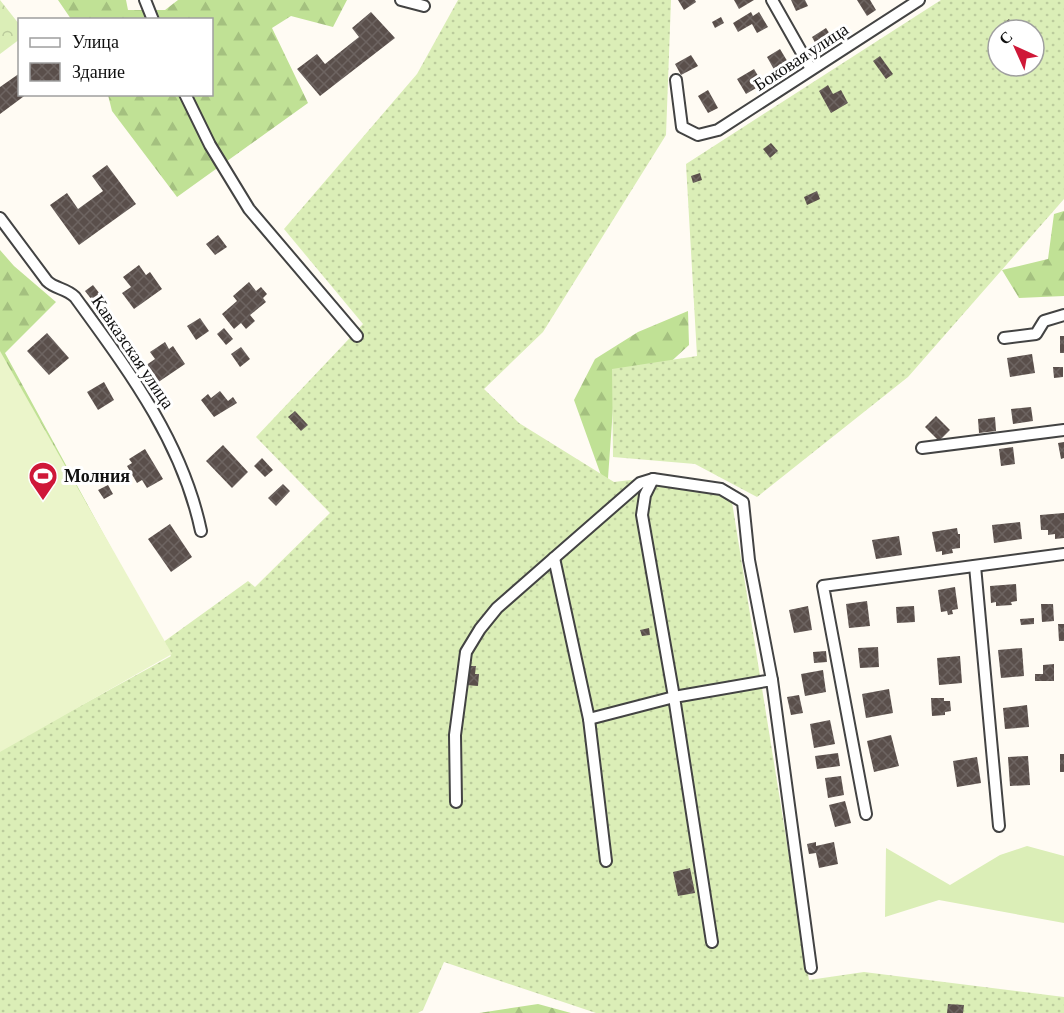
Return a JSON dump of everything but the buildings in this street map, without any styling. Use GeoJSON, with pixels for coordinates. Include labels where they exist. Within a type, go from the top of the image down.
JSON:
{"type":"FeatureCollection","features":[{"type":"Feature","properties":{"kind":"street"},"geometry":{"type":"LineString","coordinates":[[145,0],[152,18]]}},
{"type":"Feature","properties":{"kind":"street"},"geometry":{"type":"LineString","coordinates":[[400,0],[424,6]]}},
{"type":"Feature","properties":{"kind":"street"},"geometry":{"type":"LineString","coordinates":[[772,0],[811,69]]}},
{"type":"Feature","properties":{"kind":"street","name":"Боковая улица"},"geometry":{"type":"LineString","coordinates":[[676,80],[682,127],[698,135],[718,130],[920,0]]}},
{"type":"Feature","properties":{"kind":"street"},"geometry":{"type":"LineString","coordinates":[[186,96],[210,145],[249,209],[357,336]]}},
{"type":"Feature","properties":{"kind":"street","name":"Кавказская улица"},"geometry":{"type":"LineString","coordinates":[[0,218],[46,281],[54,288],[70,292],[75,297],[139,388],[162,424],[179,458],[194,496],[201,531]]}},
{"type":"Feature","properties":{"kind":"street"},"geometry":{"type":"LineString","coordinates":[[1004,338],[1036,334],[1044,321],[1064,315]]}},
{"type":"Feature","properties":{"kind":"street"},"geometry":{"type":"LineString","coordinates":[[922,448],[1064,430]]}},
{"type":"Feature","properties":{"kind":"street"},"geometry":{"type":"LineString","coordinates":[[653,478],[645,495],[642,515],[674,697],[712,942]]}},
{"type":"Feature","properties":{"kind":"street"},"geometry":{"type":"LineString","coordinates":[[456,802],[455,735],[466,652],[480,629],[497,608],[640,483],[653,478],[721,489],[742,502],[749,560],[772,680],[811,968]]}},
{"type":"Feature","properties":{"kind":"street"},"geometry":{"type":"LineString","coordinates":[[866,813],[823,586],[1064,554]]}},
{"type":"Feature","properties":{"kind":"street"},"geometry":{"type":"LineString","coordinates":[[555,558],[589,719],[606,861]]}},
{"type":"Feature","properties":{"kind":"street"},"geometry":{"type":"LineString","coordinates":[[975,566],[999,826]]}},
{"type":"Feature","properties":{"kind":"street"},"geometry":{"type":"LineString","coordinates":[[589,719],[674,697],[772,680]]}},
{"type":"Feature","properties":{"kind":"green space"},"geometry":{"type":"Polygon","coordinates":[[[0,0],[18,23],[18,40],[0,54],[0,0]]]}},
{"type":"Feature","properties":{"kind":"green space"},"geometry":{"type":"Polygon","coordinates":[[[58,0],[126,0],[128,10],[165,10],[178,0],[347,0],[333,27],[291,16],[272,28],[308,103],[177,197],[112,111],[108,96],[213,96],[213,18],[70,18],[58,0]]]}},
{"type":"Feature","properties":{"kind":"green space"},"geometry":{"type":"Polygon","coordinates":[[[458,0],[671,0],[666,135],[543,332],[484,389],[519,423],[614,482],[648,478],[731,496],[809,980],[864,972],[1064,997],[1064,1013],[596,1013],[444,962],[423,1010],[418,1013],[0,1013],[0,750],[171,656],[162,643],[248,581],[255,587],[330,513],[256,437],[363,324],[284,229],[417,74],[458,0]]]}},
{"type":"Feature","properties":{"kind":"green space"},"geometry":{"type":"Polygon","coordinates":[[[941,0],[1064,0],[1064,199],[908,377],[757,497],[695,464],[613,457],[612,369],[697,356],[686,164],[941,0]]]}},
{"type":"Feature","properties":{"kind":"green space"},"geometry":{"type":"Polygon","coordinates":[[[1064,211],[1064,296],[1019,298],[1002,270],[1048,259],[1054,214],[1064,211]]]}},
{"type":"Feature","properties":{"kind":"green space"},"geometry":{"type":"Polygon","coordinates":[[[0,250],[14,266],[56,302],[5,353],[135,592],[0,398],[0,250]]]}},
{"type":"Feature","properties":{"kind":"green space"},"geometry":{"type":"Polygon","coordinates":[[[688,311],[689,345],[651,380],[614,394],[607,492],[574,400],[595,359],[638,332],[688,311]]]}},
{"type":"Feature","properties":{"kind":"green space","name":"Молния"},"geometry":{"type":"Polygon","coordinates":[[[0,351],[172,654],[0,752],[0,351]]]}},
{"type":"Feature","properties":{"kind":"green space"},"geometry":{"type":"Polygon","coordinates":[[[1027,846],[1064,856],[1064,923],[939,900],[885,917],[886,848],[950,885],[1000,855],[1027,846]]]}},
{"type":"Feature","properties":{"kind":"green space"},"geometry":{"type":"Polygon","coordinates":[[[538,1004],[571,1013],[479,1013],[538,1004]]]}},
{"type":"Feature","properties":{"kind":"place","name":"Молния"},"geometry":{"type":"Point","coordinates":[43,502]}}]}
